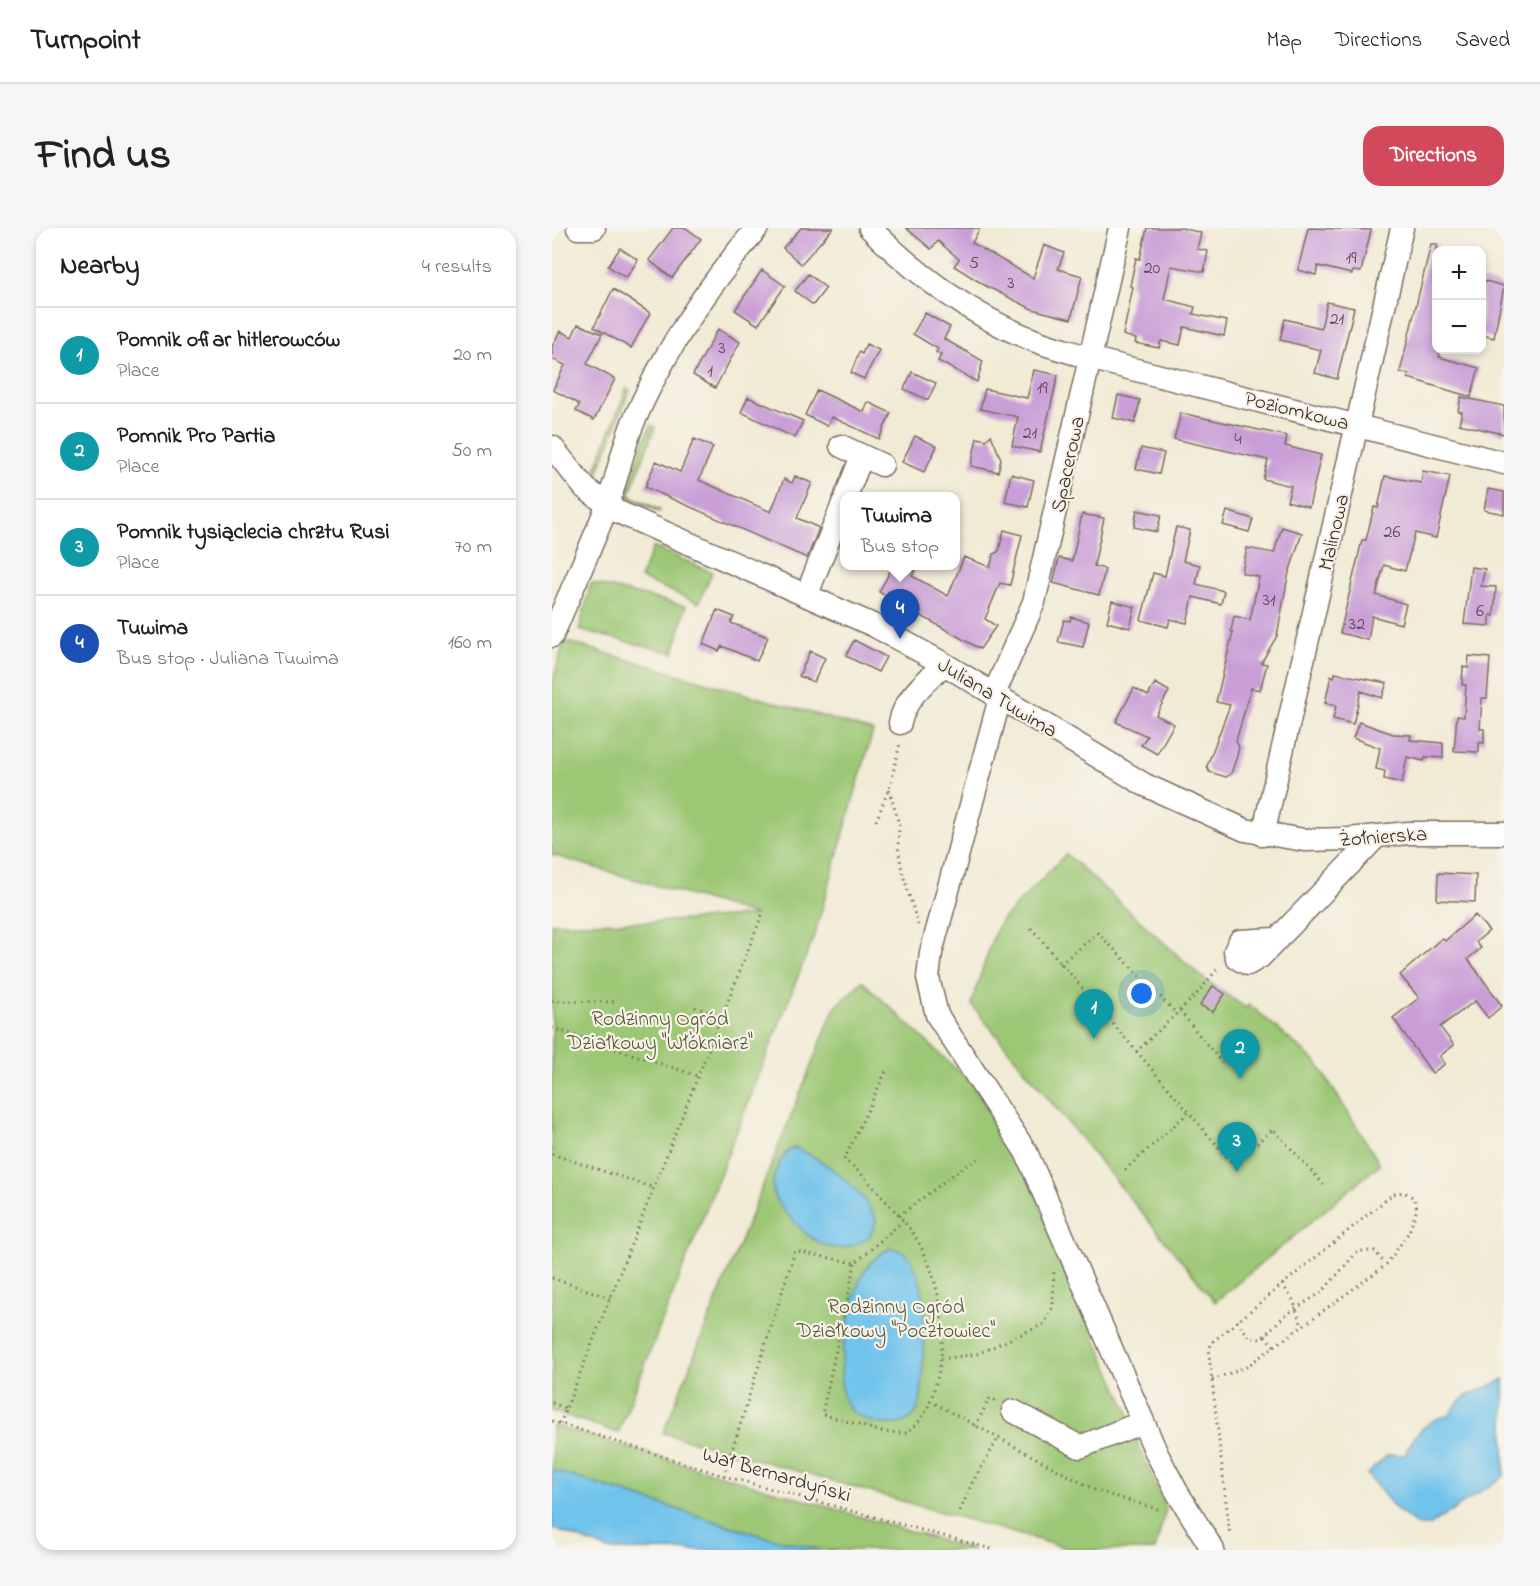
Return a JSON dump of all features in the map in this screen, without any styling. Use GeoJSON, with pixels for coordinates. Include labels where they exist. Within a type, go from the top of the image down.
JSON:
{"type":"FeatureCollection","features":[{"type":"Feature","properties":{"kind":"street"},"geometry":{"type":"LineString","coordinates":[[578,228],[594,228]]}},
{"type":"Feature","properties":{"kind":"street"},"geometry":{"type":"LineString","coordinates":[[552,636],[607,506],[632,425],[646,397],[688,322],[729,261],[757,228]]}},
{"type":"Feature","properties":{"kind":"street","name":"Poziomkowa"},"geometry":{"type":"LineString","coordinates":[[870,228],[917,271],[995,322],[1036,341],[1089,358],[1504,463]]}},
{"type":"Feature","properties":{"kind":"street","name":"Spacerowa"},"geometry":{"type":"LineString","coordinates":[[1120,228],[1034,602],[997,696],[931,958],[929,991],[937,1015],[1026,1152],[1069,1256],[1177,1492],[1222,1544]]}},
{"type":"Feature","properties":{"kind":"street","name":"Malinowa"},"geometry":{"type":"LineString","coordinates":[[1263,835],[1402,228]]}},
{"type":"Feature","properties":{"kind":"street"},"geometry":{"type":"LineString","coordinates":[[841,446],[872,461],[849,492]]}},
{"type":"Feature","properties":{"kind":"street","name":"Juliana Tuwima"},"geometry":{"type":"LineString","coordinates":[[552,447],[585,488],[607,506],[875,626],[944,664],[1161,794],[1221,821],[1263,835]]}},
{"type":"Feature","properties":{"kind":"street"},"geometry":{"type":"LineString","coordinates":[[807,594],[840,511]]}},
{"type":"Feature","properties":{"kind":"street"},"geometry":{"type":"LineString","coordinates":[[900,723],[911,696],[944,664]]}},
{"type":"Feature","properties":{"kind":"street","name":"Żołnierska"},"geometry":{"type":"LineString","coordinates":[[1263,835],[1304,840],[1376,837],[1408,833],[1504,833]]}},
{"type":"Feature","properties":{"kind":"street"},"geometry":{"type":"LineString","coordinates":[[1235,951],[1237,958],[1248,964],[1260,957],[1274,939],[1376,837]]}},
{"type":"Feature","properties":{"kind":"street"},"geometry":{"type":"LineString","coordinates":[[1013,1411],[1080,1447],[1143,1422]]}},
{"type":"Feature","properties":{"kind":"path"},"geometry":{"type":"LineString","coordinates":[[876,821],[889,790],[900,744],[900,723]]}},
{"type":"Feature","properties":{"kind":"path"},"geometry":{"type":"LineString","coordinates":[[889,790],[899,824],[898,847],[902,871],[931,958]]}},
{"type":"Feature","properties":{"kind":"path"},"geometry":{"type":"LineString","coordinates":[[560,1424],[762,915]]}},
{"type":"Feature","properties":{"kind":"path"},"geometry":{"type":"LineString","coordinates":[[1031,928],[1233,1164],[1273,1129],[1327,1188]]}},
{"type":"Feature","properties":{"kind":"path"},"geometry":{"type":"LineString","coordinates":[[1060,964],[1098,933],[1178,1012],[1222,1063]]}},
{"type":"Feature","properties":{"kind":"path"},"geometry":{"type":"LineString","coordinates":[[1136,1052],[1202,990],[1225,959],[1235,951]]}},
{"type":"Feature","properties":{"kind":"path"},"geometry":{"type":"LineString","coordinates":[[552,1001],[618,1002]]}},
{"type":"Feature","properties":{"kind":"path"},"geometry":{"type":"LineString","coordinates":[[694,1007],[722,1017]]}},
{"type":"Feature","properties":{"kind":"path"},"geometry":{"type":"LineString","coordinates":[[552,1028],[698,1076]]}},
{"type":"Feature","properties":{"kind":"path"},"geometry":{"type":"LineString","coordinates":[[887,1069],[844,1160],[862,1174],[899,1216],[903,1221],[923,1253],[937,1292],[941,1327],[941,1359],[926,1416],[907,1432],[883,1432],[822,1414],[855,1263],[903,1221]]}},
{"type":"Feature","properties":{"kind":"path"},"geometry":{"type":"LineString","coordinates":[[1125,1170],[1188,1113]]}},
{"type":"Feature","properties":{"kind":"path"},"geometry":{"type":"LineString","coordinates":[[552,1154],[654,1188]]}},
{"type":"Feature","properties":{"kind":"path"},"geometry":{"type":"LineString","coordinates":[[899,1216],[980,1157]]}},
{"type":"Feature","properties":{"kind":"path"},"geometry":{"type":"LineString","coordinates":[[1212,1380],[1238,1372],[1386,1264],[1406,1238],[1416,1215],[1414,1198],[1404,1192],[1386,1199],[1211,1343],[1212,1380],[1222,1544]]}},
{"type":"Feature","properties":{"kind":"path"},"geometry":{"type":"LineString","coordinates":[[724,1476],[795,1251],[855,1263]]}},
{"type":"Feature","properties":{"kind":"path"},"geometry":{"type":"LineString","coordinates":[[1237,1321],[1250,1338],[1265,1336],[1284,1316],[1322,1292],[1358,1251],[1375,1251],[1386,1264]]}},
{"type":"Feature","properties":{"kind":"path"},"geometry":{"type":"LineString","coordinates":[[941,1359],[976,1354],[1044,1324],[1053,1307],[1054,1268],[1069,1256]]}},
{"type":"Feature","properties":{"kind":"path"},"geometry":{"type":"LineString","coordinates":[[552,1278],[610,1298]]}},
{"type":"Feature","properties":{"kind":"path"},"geometry":{"type":"LineString","coordinates":[[1282,1284],[1297,1308],[1302,1326]]}},
{"type":"Feature","properties":{"kind":"path"},"geometry":{"type":"LineString","coordinates":[[1265,1336],[1274,1347]]}},
{"type":"Feature","properties":{"kind":"path"},"geometry":{"type":"LineString","coordinates":[[975,1426],[990,1398],[1013,1411]]}},
{"type":"Feature","properties":{"kind":"path"},"geometry":{"type":"LineString","coordinates":[[930,1401],[1097,1491],[1161,1510]]}},
{"type":"Feature","properties":{"kind":"path"},"geometry":{"type":"LineString","coordinates":[[552,1403],[566,1408]]}},
{"type":"Feature","properties":{"kind":"path","name":"Wał Bernardyński"},"geometry":{"type":"LineString","coordinates":[[552,1421],[724,1476],[995,1550]]}},
{"type":"Feature","properties":{"kind":"path"},"geometry":{"type":"LineString","coordinates":[[960,1511],[972,1483],[999,1438]]}},
{"type":"Feature","properties":{"kind":"green space"},"geometry":{"type":"Polygon","coordinates":[[[627,388],[630,390],[598,473],[594,472],[627,388]]]}},
{"type":"Feature","properties":{"kind":"green space"},"geometry":{"type":"Polygon","coordinates":[[[651,425],[655,427],[629,495],[660,510],[659,512],[626,495],[651,425]]]}},
{"type":"Feature","properties":{"kind":"green space"},"geometry":{"type":"Polygon","coordinates":[[[653,547],[712,572],[699,603],[640,578],[653,547]]]}},
{"type":"Feature","properties":{"kind":"green space"},"geometry":{"type":"Polygon","coordinates":[[[591,583],[686,606],[674,653],[579,630],[591,583]]]}},
{"type":"Feature","properties":{"kind":"green space","name":"Rodzinny Ogród Działkowy \"Włókniarz\""},"geometry":{"type":"Polygon","coordinates":[[[564,641],[873,731],[815,933],[618,1433],[552,1411],[552,923],[655,922],[756,915],[552,855],[552,684],[564,641]]]}},
{"type":"Feature","properties":{"kind":"green space"},"geometry":{"type":"Polygon","coordinates":[[[1066,854],[1203,978],[1246,1008],[1249,1004],[1317,1063],[1380,1164],[1215,1302],[971,1004],[993,937],[1001,921],[1066,854]]]}},
{"type":"Feature","properties":{"kind":"green space","name":"Rodzinny Ogród Działkowy \"Pocztowiec\""},"geometry":{"type":"Polygon","coordinates":[[[862,981],[971,1083],[1031,1179],[1060,1261],[1130,1415],[1134,1434],[1166,1509],[1155,1550],[1074,1550],[663,1433],[834,1009],[862,981]]]}},
{"type":"Feature","properties":{"kind":"green space"},"geometry":{"type":"Polygon","coordinates":[[[552,1425],[973,1550],[821,1550],[765,1537],[552,1470],[552,1425]]]}},
{"type":"Feature","properties":{"kind":"water"},"geometry":{"type":"Polygon","coordinates":[[[796,1148],[831,1168],[854,1187],[871,1209],[876,1221],[870,1236],[847,1247],[827,1246],[808,1235],[782,1208],[774,1194],[773,1180],[784,1155],[796,1148]]]}},
{"type":"Feature","properties":{"kind":"water"},"geometry":{"type":"Polygon","coordinates":[[[891,1248],[905,1252],[918,1275],[922,1289],[925,1331],[922,1386],[919,1406],[909,1419],[900,1423],[879,1424],[858,1416],[845,1402],[841,1375],[842,1356],[849,1317],[859,1283],[872,1261],[891,1248]]]}},
{"type":"Feature","properties":{"kind":"water"},"geometry":{"type":"Polygon","coordinates":[[[1504,1379],[1504,1476],[1429,1526],[1418,1526],[1395,1508],[1367,1474],[1388,1455],[1405,1455],[1422,1429],[1435,1420],[1450,1415],[1461,1400],[1473,1392],[1504,1379]]]}},
{"type":"Feature","properties":{"kind":"water"},"geometry":{"type":"Polygon","coordinates":[[[552,1470],[765,1537],[821,1550],[609,1550],[552,1528],[552,1470]]]}},
{"type":"Feature","properties":{"kind":"building"},"geometry":{"type":"Polygon","coordinates":[[[673,228],[686,228],[701,239],[672,278],[649,260],[673,228]]]}},
{"type":"Feature","properties":{"kind":"building"},"geometry":{"type":"Polygon","coordinates":[[[801,228],[833,228],[801,264],[783,248],[801,228]]]}},
{"type":"Feature","properties":{"kind":"building"},"geometry":{"type":"Polygon","coordinates":[[[906,228],[980,228],[972,243],[1033,278],[1044,245],[1064,253],[1058,269],[1082,276],[1071,319],[1032,309],[986,286],[954,266],[959,259],[938,241],[931,249],[906,228]]]}},
{"type":"Feature","properties":{"kind":"building"},"geometry":{"type":"Polygon","coordinates":[[[1147,228],[1182,228],[1201,233],[1197,249],[1208,251],[1204,272],[1171,266],[1164,299],[1195,307],[1193,314],[1227,321],[1224,336],[1184,327],[1180,345],[1161,341],[1159,348],[1135,343],[1136,339],[1123,335],[1133,287],[1130,286],[1136,258],[1140,259],[1147,228]]]}},
{"type":"Feature","properties":{"kind":"building"},"geometry":{"type":"Polygon","coordinates":[[[1308,228],[1371,230],[1361,272],[1353,271],[1352,274],[1318,266],[1316,275],[1298,270],[1308,228]]]}},
{"type":"Feature","properties":{"kind":"building"},"geometry":{"type":"Polygon","coordinates":[[[1431,244],[1437,244],[1437,246],[1432,246],[1432,354],[1440,354],[1439,357],[1479,368],[1471,397],[1408,378],[1409,374],[1400,372],[1431,244]]]}},
{"type":"Feature","properties":{"kind":"building"},"geometry":{"type":"Polygon","coordinates":[[[620,248],[638,260],[626,278],[608,266],[620,248]]]}},
{"type":"Feature","properties":{"kind":"building"},"geometry":{"type":"Polygon","coordinates":[[[762,270],[785,286],[758,325],[735,310],[762,270]]]}},
{"type":"Feature","properties":{"kind":"building"},"geometry":{"type":"Polygon","coordinates":[[[808,274],[826,288],[813,305],[795,291],[808,274]]]}},
{"type":"Feature","properties":{"kind":"building"},"geometry":{"type":"Polygon","coordinates":[[[1486,281],[1504,286],[1494,338],[1486,336],[1486,281]]]}},
{"type":"Feature","properties":{"kind":"building"},"geometry":{"type":"Polygon","coordinates":[[[613,289],[650,313],[631,348],[594,327],[613,289]]]}},
{"type":"Feature","properties":{"kind":"building"},"geometry":{"type":"Polygon","coordinates":[[[1327,302],[1354,308],[1337,379],[1315,373],[1321,350],[1280,340],[1285,319],[1321,328],[1327,302]]]}},
{"type":"Feature","properties":{"kind":"building"},"geometry":{"type":"Polygon","coordinates":[[[925,313],[950,327],[944,339],[983,361],[977,382],[938,361],[941,355],[936,352],[938,349],[913,334],[925,313]]]}},
{"type":"Feature","properties":{"kind":"building"},"geometry":{"type":"Polygon","coordinates":[[[578,324],[602,334],[587,364],[615,379],[594,420],[576,411],[579,405],[576,402],[553,390],[565,365],[552,359],[552,347],[560,331],[572,337],[578,324]]]}},
{"type":"Feature","properties":{"kind":"building"},"geometry":{"type":"Polygon","coordinates":[[[718,329],[740,342],[715,388],[693,375],[718,329]]]}},
{"type":"Feature","properties":{"kind":"building"},"geometry":{"type":"Polygon","coordinates":[[[866,344],[879,350],[864,379],[851,373],[859,352],[862,354],[866,344]]]}},
{"type":"Feature","properties":{"kind":"building"},"geometry":{"type":"Polygon","coordinates":[[[1034,370],[1058,375],[1040,452],[1012,446],[1018,417],[980,409],[985,389],[1027,398],[1034,370]]]}},
{"type":"Feature","properties":{"kind":"building"},"geometry":{"type":"Polygon","coordinates":[[[912,372],[936,383],[928,400],[904,389],[912,372]]]}},
{"type":"Feature","properties":{"kind":"building"},"geometry":{"type":"Polygon","coordinates":[[[817,390],[864,412],[868,402],[891,413],[879,439],[832,417],[827,426],[805,415],[817,390]]]}},
{"type":"Feature","properties":{"kind":"building"},"geometry":{"type":"Polygon","coordinates":[[[1118,395],[1140,400],[1135,423],[1113,418],[1118,395]]]}},
{"type":"Feature","properties":{"kind":"building"},"geometry":{"type":"Polygon","coordinates":[[[748,397],[803,421],[795,438],[741,412],[748,397]]]}},
{"type":"Feature","properties":{"kind":"building"},"geometry":{"type":"Polygon","coordinates":[[[1461,397],[1504,406],[1504,434],[1459,424],[1462,412],[1458,411],[1461,397]]]}},
{"type":"Feature","properties":{"kind":"building"},"geometry":{"type":"Polygon","coordinates":[[[1181,413],[1287,436],[1285,446],[1321,455],[1309,507],[1287,501],[1291,486],[1263,479],[1268,460],[1174,439],[1181,413]]]}},
{"type":"Feature","properties":{"kind":"building"},"geometry":{"type":"Polygon","coordinates":[[[991,435],[1001,459],[998,472],[971,466],[977,438],[986,440],[991,435]]]}},
{"type":"Feature","properties":{"kind":"building"},"geometry":{"type":"Polygon","coordinates":[[[915,436],[937,446],[924,472],[902,462],[915,436]]]}},
{"type":"Feature","properties":{"kind":"building"},"geometry":{"type":"Polygon","coordinates":[[[694,439],[713,447],[699,480],[771,512],[784,479],[792,483],[795,476],[812,483],[797,518],[819,528],[807,558],[645,487],[656,461],[680,472],[694,439]]]}},
{"type":"Feature","properties":{"kind":"building"},"geometry":{"type":"Polygon","coordinates":[[[1141,448],[1164,453],[1159,474],[1136,469],[1141,448]]]}},
{"type":"Feature","properties":{"kind":"building"},"geometry":{"type":"Polygon","coordinates":[[[1423,471],[1450,476],[1436,538],[1415,533],[1405,571],[1384,565],[1376,595],[1406,604],[1401,624],[1372,616],[1368,640],[1340,633],[1362,540],[1366,540],[1374,507],[1378,508],[1385,476],[1421,483],[1423,471]]]}},
{"type":"Feature","properties":{"kind":"building"},"geometry":{"type":"Polygon","coordinates":[[[1011,474],[1034,480],[1028,507],[1005,502],[1011,474]]]}},
{"type":"Feature","properties":{"kind":"building"},"geometry":{"type":"Polygon","coordinates":[[[1488,489],[1504,492],[1504,514],[1484,510],[1488,489]]]}},
{"type":"Feature","properties":{"kind":"building"},"geometry":{"type":"Polygon","coordinates":[[[1137,510],[1161,515],[1157,532],[1134,527],[1137,510]]]}},
{"type":"Feature","properties":{"kind":"building"},"geometry":{"type":"Polygon","coordinates":[[[1227,511],[1253,519],[1249,532],[1223,525],[1227,511]]]}},
{"type":"Feature","properties":{"kind":"building"},"geometry":{"type":"Polygon","coordinates":[[[1082,514],[1104,518],[1094,566],[1105,569],[1099,595],[1053,583],[1059,558],[1072,561],[1082,514]]]}},
{"type":"Feature","properties":{"kind":"building"},"geometry":{"type":"Polygon","coordinates":[[[1176,527],[1190,530],[1183,561],[1200,565],[1196,584],[1224,591],[1221,604],[1193,597],[1187,623],[1170,619],[1168,627],[1141,620],[1153,573],[1165,576],[1176,527]]]}},
{"type":"Feature","properties":{"kind":"building"},"geometry":{"type":"Polygon","coordinates":[[[1282,527],[1302,533],[1288,576],[1277,636],[1261,663],[1267,664],[1260,690],[1251,688],[1236,741],[1239,747],[1237,756],[1231,774],[1226,777],[1209,772],[1207,766],[1230,705],[1216,702],[1233,632],[1231,631],[1234,616],[1250,620],[1259,577],[1242,573],[1247,548],[1274,553],[1282,527]]]}},
{"type":"Feature","properties":{"kind":"building"},"geometry":{"type":"Polygon","coordinates":[[[1004,530],[1022,535],[1010,585],[1000,583],[985,619],[996,626],[980,649],[879,592],[891,570],[916,570],[912,576],[948,596],[964,557],[990,567],[994,554],[999,551],[1004,530]]]}},
{"type":"Feature","properties":{"kind":"building"},"geometry":{"type":"Polygon","coordinates":[[[1471,567],[1485,569],[1481,586],[1496,587],[1494,616],[1490,615],[1490,626],[1464,624],[1471,567]]]}},
{"type":"Feature","properties":{"kind":"building"},"geometry":{"type":"Polygon","coordinates":[[[1112,601],[1135,607],[1130,628],[1107,622],[1112,601]]]}},
{"type":"Feature","properties":{"kind":"building"},"geometry":{"type":"Polygon","coordinates":[[[717,610],[734,617],[731,623],[768,637],[757,661],[722,646],[719,651],[703,644],[717,610]]]}},
{"type":"Feature","properties":{"kind":"building"},"geometry":{"type":"Polygon","coordinates":[[[1071,617],[1089,622],[1083,647],[1058,642],[1064,620],[1070,621],[1071,617]]]}},
{"type":"Feature","properties":{"kind":"building"},"geometry":{"type":"Polygon","coordinates":[[[854,640],[886,657],[878,672],[846,656],[854,640]]]}},
{"type":"Feature","properties":{"kind":"building"},"geometry":{"type":"Polygon","coordinates":[[[810,651],[825,658],[814,682],[799,676],[810,651]]]}},
{"type":"Feature","properties":{"kind":"building"},"geometry":{"type":"Polygon","coordinates":[[[1469,656],[1490,658],[1487,698],[1482,698],[1480,729],[1484,729],[1484,743],[1479,742],[1479,752],[1454,751],[1457,716],[1464,717],[1466,685],[1462,685],[1463,667],[1468,668],[1469,656]]]}},
{"type":"Feature","properties":{"kind":"building"},"geometry":{"type":"Polygon","coordinates":[[[1335,673],[1387,683],[1382,698],[1361,691],[1353,724],[1333,719],[1336,706],[1325,703],[1331,676],[1334,677],[1335,673]]]}},
{"type":"Feature","properties":{"kind":"building"},"geometry":{"type":"Polygon","coordinates":[[[1155,683],[1169,691],[1156,715],[1174,724],[1157,754],[1141,745],[1147,736],[1116,722],[1134,688],[1148,696],[1155,683]]]}},
{"type":"Feature","properties":{"kind":"building"},"geometry":{"type":"Polygon","coordinates":[[[1359,722],[1393,734],[1411,735],[1410,740],[1443,743],[1443,758],[1425,757],[1424,761],[1407,757],[1402,783],[1384,779],[1385,771],[1376,769],[1380,748],[1353,738],[1359,722]]]}},
{"type":"Feature","properties":{"kind":"building"},"geometry":{"type":"Polygon","coordinates":[[[1438,873],[1476,875],[1475,902],[1437,900],[1438,873]]]}},
{"type":"Feature","properties":{"kind":"building"},"geometry":{"type":"Polygon","coordinates":[[[1475,915],[1489,931],[1476,942],[1481,948],[1468,959],[1502,1006],[1488,1018],[1475,1001],[1440,1027],[1454,1045],[1440,1056],[1445,1064],[1432,1073],[1393,1018],[1419,998],[1400,975],[1442,938],[1445,941],[1475,915]]]}},
{"type":"Feature","properties":{"kind":"building"},"geometry":{"type":"Polygon","coordinates":[[[1213,986],[1225,994],[1213,1012],[1200,1005],[1213,986]]]}},
{"type":"Feature","properties":{"kind":"place","name":"Tuwima"},"geometry":{"type":"Point","coordinates":[900,639]}},
{"type":"Feature","properties":{"kind":"place","name":"Pomnik ofiar hitlerowców"},"geometry":{"type":"Point","coordinates":[1094,1039]}},
{"type":"Feature","properties":{"kind":"place","name":"Pomnik Pro Partia"},"geometry":{"type":"Point","coordinates":[1240,1079]}},
{"type":"Feature","properties":{"kind":"place","name":"Pomnik tysiąclecia chrztu Rusi"},"geometry":{"type":"Point","coordinates":[1237,1172]}}]}
